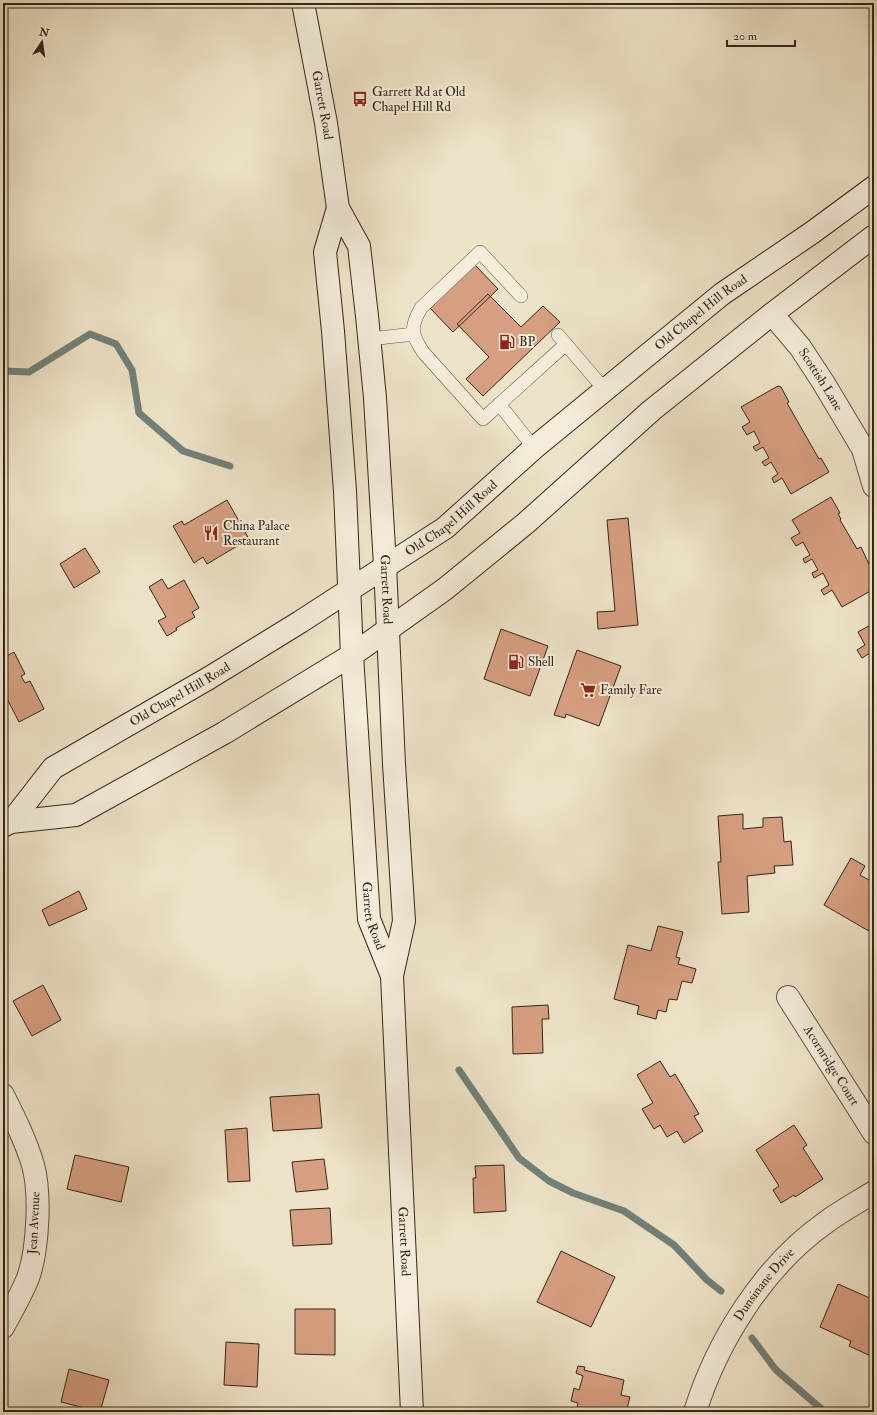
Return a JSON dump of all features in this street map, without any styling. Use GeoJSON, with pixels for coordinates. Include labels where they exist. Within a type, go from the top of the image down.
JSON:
{"type":"FeatureCollection","features":[{"type":"Feature","properties":{"kind":"street","name":"Garrett Road"},"geometry":{"type":"LineString","coordinates":[[303,3],[326,123],[338,208],[359,246],[370,339],[385,565],[387,630],[404,921],[392,976],[412,1412]]}},
{"type":"Feature","properties":{"kind":"street","name":"Old Chapel Hill Road"},"geometry":{"type":"LineString","coordinates":[[7,824],[53,768],[209,678],[349,591],[385,565],[445,528],[534,448],[722,294],[813,232],[874,187]]}},
{"type":"Feature","properties":{"kind":"street","name":"Garrett Road"},"geometry":{"type":"LineString","coordinates":[[338,208],[325,252],[339,403],[352,655],[369,919],[392,976]]}},
{"type":"Feature","properties":{"kind":"street","name":"Old Chapel Hill Road"},"geometry":{"type":"LineString","coordinates":[[7,824],[76,815],[224,733],[352,655],[445,589],[526,522],[652,410],[772,314],[874,236]]}},
{"type":"Feature","properties":{"kind":"street","name":"Scottish Lane"},"geometry":{"type":"LineString","coordinates":[[772,314],[800,347],[868,446],[874,486]]}},
{"type":"Feature","properties":{"kind":"street","name":"Acornridge Court"},"geometry":{"type":"LineString","coordinates":[[788,997],[874,1133]]}},
{"type":"Feature","properties":{"kind":"street","name":"Jean Avenue"},"geometry":{"type":"LineString","coordinates":[[3,1095],[33,1165],[37,1183],[38,1206],[34,1253],[28,1276],[18,1300],[3,1327]]}},
{"type":"Feature","properties":{"kind":"street","name":"Dunsinane Drive"},"geometry":{"type":"LineString","coordinates":[[695,1412],[716,1356],[741,1313],[761,1286],[791,1253],[824,1223],[874,1192]]}},
{"type":"Feature","properties":{"kind":"lane"},"geometry":{"type":"LineString","coordinates":[[521,296],[480,252],[420,308],[414,319],[412,328],[415,340],[423,352],[483,419],[562,340],[604,390]]}},
{"type":"Feature","properties":{"kind":"lane"},"geometry":{"type":"LineString","coordinates":[[370,339],[414,334]]}},
{"type":"Feature","properties":{"kind":"lane"},"geometry":{"type":"LineString","coordinates":[[499,404],[534,448]]}},
{"type":"Feature","properties":{"kind":"building"},"geometry":{"type":"Polygon","coordinates":[[[475,265],[498,289],[453,332],[430,308],[475,265]]]}},
{"type":"Feature","properties":{"kind":"building","name":"BP"},"geometry":{"type":"Polygon","coordinates":[[[488,294],[521,327],[543,306],[560,322],[483,396],[466,379],[489,357],[457,324],[488,294]]]}},
{"type":"Feature","properties":{"kind":"building"},"geometry":{"type":"Polygon","coordinates":[[[778,386],[781,387],[789,402],[787,403],[819,459],[821,458],[829,472],[791,494],[782,478],[774,483],[772,478],[778,474],[771,462],[765,466],[762,462],[769,458],[763,447],[756,451],[753,447],[760,443],[754,431],[747,435],[742,427],[750,422],[741,407],[778,386]]]}},
{"type":"Feature","properties":{"kind":"building"},"geometry":{"type":"Polygon","coordinates":[[[831,497],[840,513],[838,514],[841,519],[840,520],[857,549],[861,547],[874,575],[874,589],[842,607],[832,590],[824,595],[821,590],[829,585],[823,573],[814,578],[812,573],[818,570],[812,559],[805,563],[803,559],[810,555],[803,542],[796,546],[791,538],[800,533],[792,520],[831,497]]]}},
{"type":"Feature","properties":{"kind":"building","name":"China Palace Restaurant"},"geometry":{"type":"Polygon","coordinates":[[[227,500],[249,539],[207,564],[203,557],[194,563],[173,526],[182,521],[184,525],[227,500]]]}},
{"type":"Feature","properties":{"kind":"building"},"geometry":{"type":"Polygon","coordinates":[[[628,518],[638,625],[598,629],[597,612],[615,611],[607,520],[628,518]]]}},
{"type":"Feature","properties":{"kind":"building"},"geometry":{"type":"Polygon","coordinates":[[[85,548],[100,572],[74,588],[60,564],[85,548]]]}},
{"type":"Feature","properties":{"kind":"building"},"geometry":{"type":"Polygon","coordinates":[[[162,579],[168,589],[184,580],[199,608],[192,612],[195,617],[176,628],[177,630],[167,636],[158,621],[166,617],[149,587],[162,579]]]}},
{"type":"Feature","properties":{"kind":"building"},"geometry":{"type":"Polygon","coordinates":[[[874,623],[874,660],[870,653],[862,658],[857,650],[865,645],[858,632],[874,623]]]}},
{"type":"Feature","properties":{"kind":"building","name":"Shell"},"geometry":{"type":"Polygon","coordinates":[[[501,629],[548,646],[530,696],[484,679],[501,629]]]}},
{"type":"Feature","properties":{"kind":"building","name":"Family Fare"},"geometry":{"type":"Polygon","coordinates":[[[577,650],[621,666],[599,726],[566,714],[565,718],[554,715],[577,650]]]}},
{"type":"Feature","properties":{"kind":"building"},"geometry":{"type":"Polygon","coordinates":[[[14,652],[25,674],[21,676],[25,683],[30,681],[44,709],[19,722],[3,691],[3,658],[14,652]]]}},
{"type":"Feature","properties":{"kind":"building"},"geometry":{"type":"Polygon","coordinates":[[[743,814],[743,829],[763,827],[763,818],[782,817],[784,842],[791,841],[793,865],[774,866],[775,873],[747,876],[749,912],[722,914],[718,862],[721,862],[718,816],[743,814]]]}},
{"type":"Feature","properties":{"kind":"building"},"geometry":{"type":"Polygon","coordinates":[[[851,858],[865,866],[860,875],[874,883],[874,934],[824,905],[851,858]]]}},
{"type":"Feature","properties":{"kind":"building"},"geometry":{"type":"Polygon","coordinates":[[[79,891],[87,909],[49,926],[42,910],[79,891]]]}},
{"type":"Feature","properties":{"kind":"building"},"geometry":{"type":"Polygon","coordinates":[[[658,926],[683,932],[676,957],[680,958],[678,964],[696,969],[692,983],[682,981],[677,1000],[669,999],[666,1012],[658,1010],[656,1019],[637,1014],[639,1006],[614,999],[628,945],[651,951],[658,926]]]}},
{"type":"Feature","properties":{"kind":"building"},"geometry":{"type":"Polygon","coordinates":[[[43,985],[61,1020],[32,1036],[13,1001],[43,985]]]}},
{"type":"Feature","properties":{"kind":"building"},"geometry":{"type":"Polygon","coordinates":[[[548,1005],[549,1019],[542,1019],[543,1053],[513,1054],[512,1007],[548,1005]]]}},
{"type":"Feature","properties":{"kind":"building"},"geometry":{"type":"Polygon","coordinates":[[[660,1061],[670,1077],[675,1074],[699,1114],[694,1116],[703,1131],[684,1143],[677,1131],[667,1137],[660,1125],[654,1129],[642,1109],[653,1103],[637,1075],[660,1061]]]}},
{"type":"Feature","properties":{"kind":"building"},"geometry":{"type":"Polygon","coordinates":[[[319,1094],[322,1128],[273,1131],[270,1097],[319,1094]]]}},
{"type":"Feature","properties":{"kind":"building"},"geometry":{"type":"Polygon","coordinates":[[[794,1125],[807,1145],[803,1148],[823,1179],[795,1197],[794,1195],[781,1203],[773,1190],[779,1186],[756,1150],[794,1125]]]}},
{"type":"Feature","properties":{"kind":"building"},"geometry":{"type":"Polygon","coordinates":[[[247,1128],[250,1181],[228,1182],[225,1130],[247,1128]]]}},
{"type":"Feature","properties":{"kind":"building"},"geometry":{"type":"Polygon","coordinates":[[[75,1155],[129,1167],[121,1202],[67,1189],[75,1155]]]}},
{"type":"Feature","properties":{"kind":"building"},"geometry":{"type":"Polygon","coordinates":[[[324,1159],[328,1189],[296,1192],[292,1162],[324,1159]]]}},
{"type":"Feature","properties":{"kind":"building"},"geometry":{"type":"Polygon","coordinates":[[[504,1165],[506,1211],[474,1213],[473,1178],[476,1178],[475,1166],[504,1165]]]}},
{"type":"Feature","properties":{"kind":"building"},"geometry":{"type":"Polygon","coordinates":[[[330,1208],[332,1244],[293,1246],[290,1210],[330,1208]]]}},
{"type":"Feature","properties":{"kind":"building"},"geometry":{"type":"Polygon","coordinates":[[[561,1251],[615,1277],[591,1327],[537,1302],[561,1251]]]}},
{"type":"Feature","properties":{"kind":"building"},"geometry":{"type":"Polygon","coordinates":[[[838,1284],[872,1299],[874,1297],[873,1357],[849,1346],[851,1341],[820,1327],[838,1284]]]}},
{"type":"Feature","properties":{"kind":"building"},"geometry":{"type":"Polygon","coordinates":[[[295,1309],[335,1309],[335,1355],[295,1354],[295,1309]]]}},
{"type":"Feature","properties":{"kind":"building"},"geometry":{"type":"Polygon","coordinates":[[[226,1342],[259,1344],[257,1387],[224,1385],[226,1342]]]}},
{"type":"Feature","properties":{"kind":"building"},"geometry":{"type":"Polygon","coordinates":[[[578,1366],[585,1367],[584,1370],[624,1380],[621,1395],[630,1397],[626,1412],[576,1412],[578,1403],[571,1401],[574,1388],[579,1390],[583,1376],[576,1373],[578,1366]]]}},
{"type":"Feature","properties":{"kind":"building"},"geometry":{"type":"Polygon","coordinates":[[[69,1369],[109,1380],[100,1412],[61,1402],[69,1369]]]}},
{"type":"Feature","properties":{"kind":"building"},"geometry":{"type":"Polygon","coordinates":[[[345,1409],[345,1412],[280,1412],[280,1410],[345,1409]]]}},
{"type":"Feature","properties":{"kind":"waterway"},"geometry":{"type":"LineString","coordinates":[[3,371],[29,372],[90,334],[116,344],[132,370],[139,413],[183,451],[230,466]]}},
{"type":"Feature","properties":{"kind":"waterway"},"geometry":{"type":"LineString","coordinates":[[459,1070],[519,1158],[549,1181],[573,1193],[624,1211],[674,1245],[707,1280],[721,1291]]}},
{"type":"Feature","properties":{"kind":"waterway"},"geometry":{"type":"LineString","coordinates":[[752,1338],[776,1370],[825,1412]]}},
{"type":"Feature","properties":{"kind":"place","name":"Garrett Rd at Old Chapel Hill Rd"},"geometry":{"type":"Point","coordinates":[360,99]}},
{"type":"Feature","properties":{"kind":"place","name":"BP"},"geometry":{"type":"Point","coordinates":[507,342]}},
{"type":"Feature","properties":{"kind":"place","name":"China Palace Restaurant"},"geometry":{"type":"Point","coordinates":[211,533]}},
{"type":"Feature","properties":{"kind":"place","name":"Shell"},"geometry":{"type":"Point","coordinates":[516,662]}},
{"type":"Feature","properties":{"kind":"place","name":"Family Fare"},"geometry":{"type":"Point","coordinates":[588,690]}}]}
